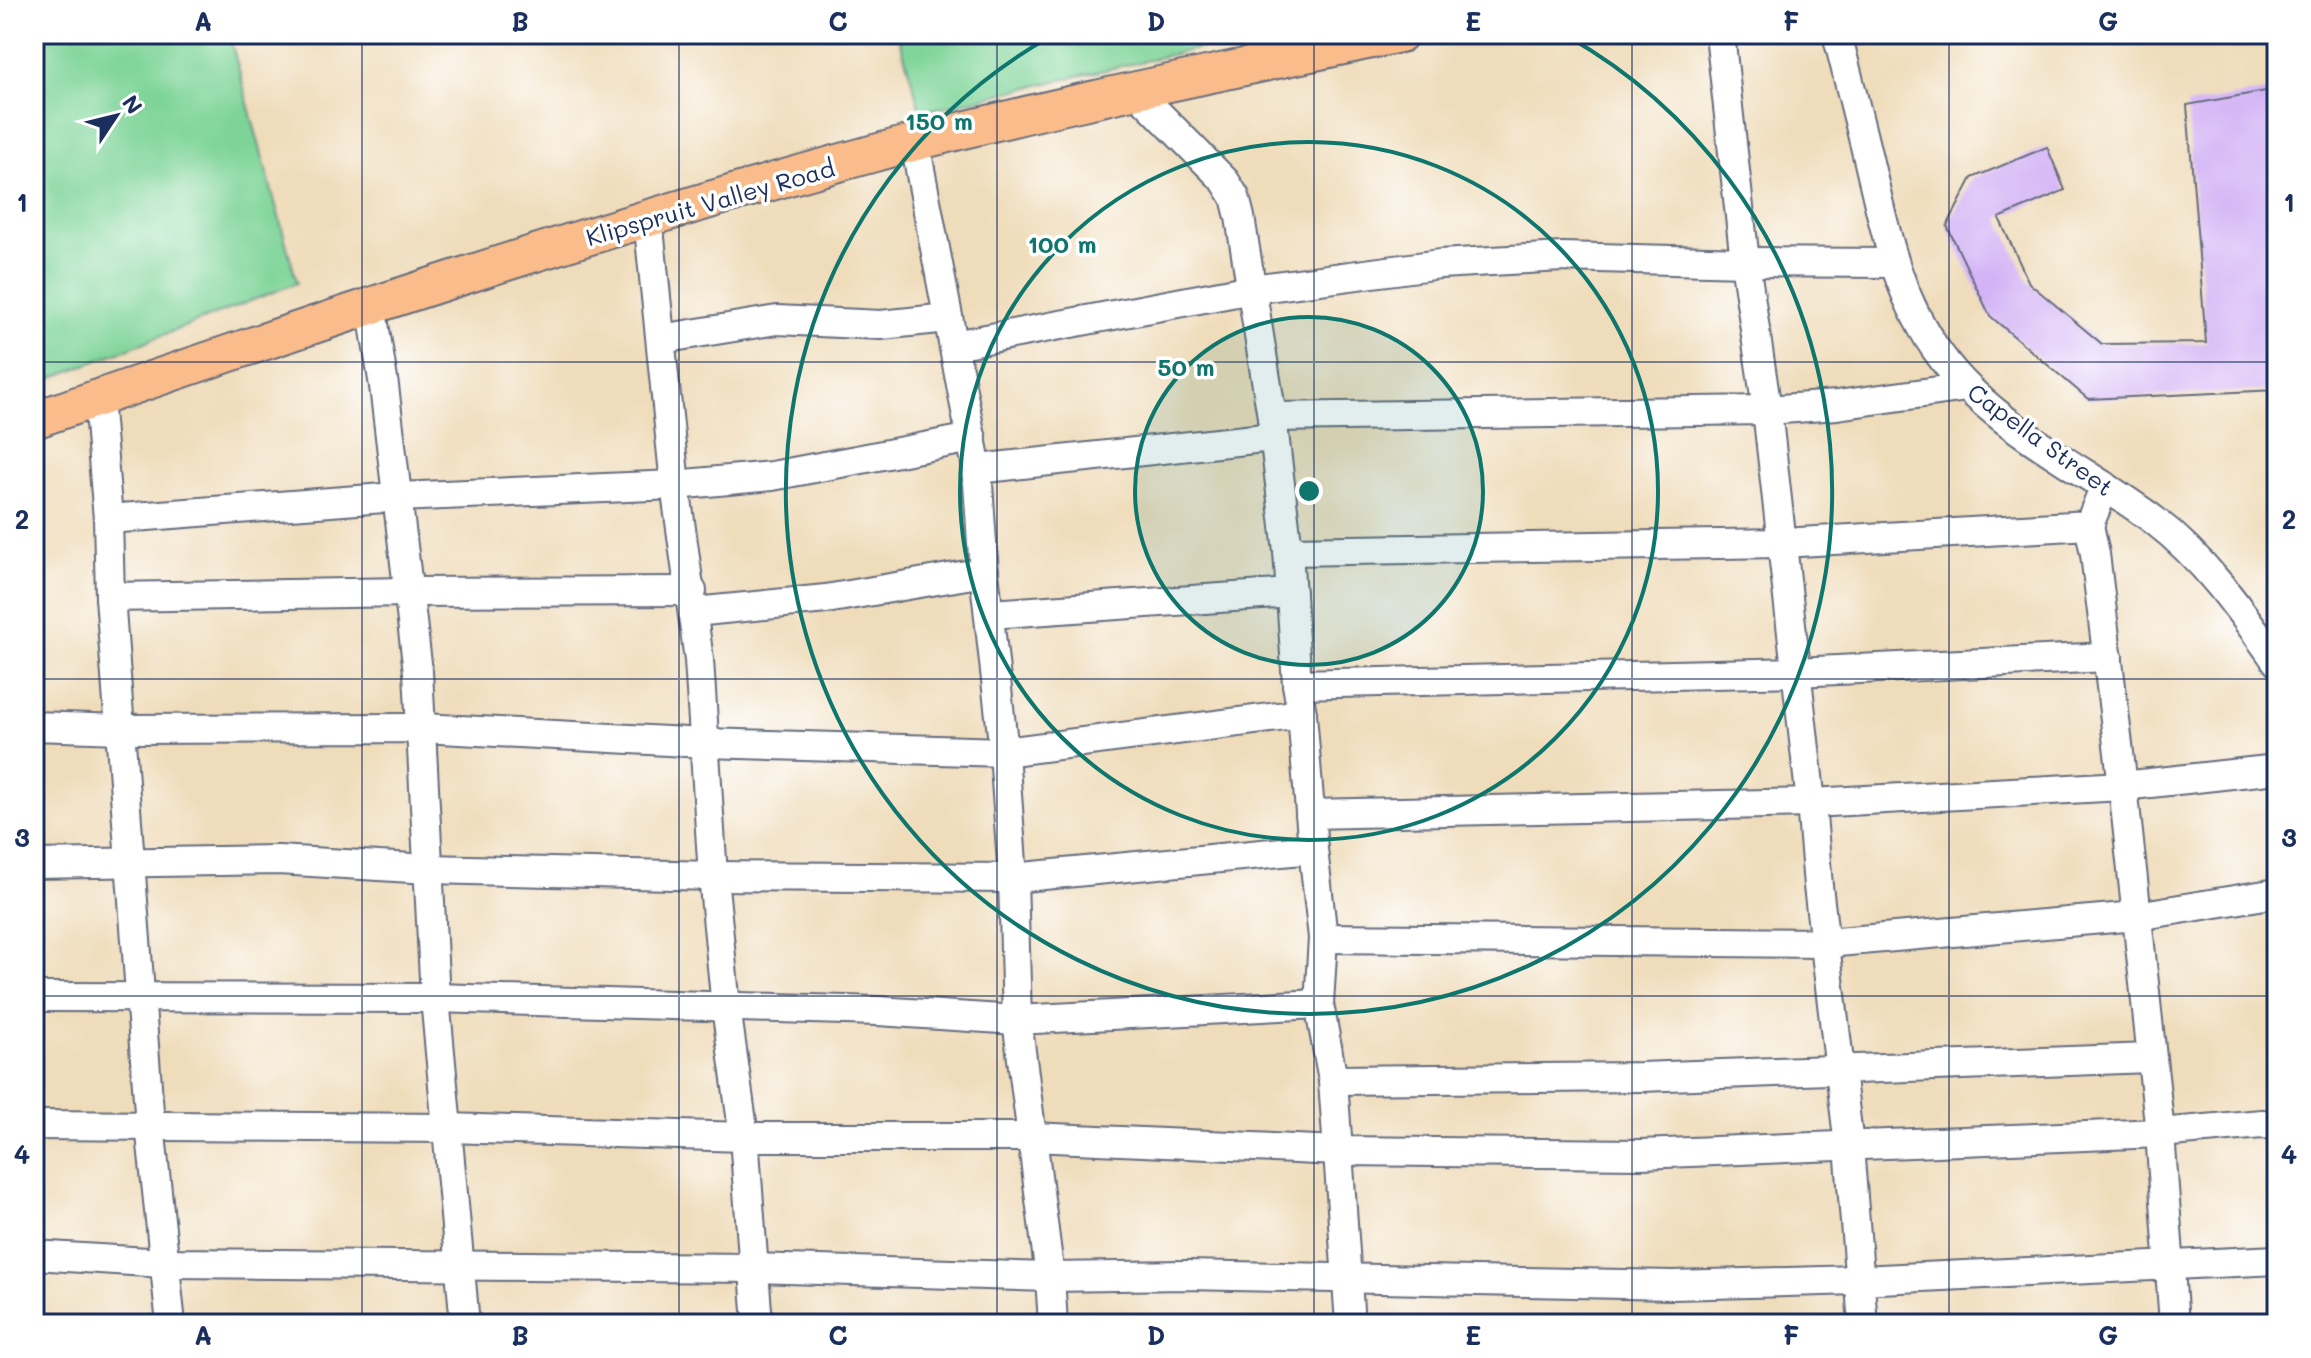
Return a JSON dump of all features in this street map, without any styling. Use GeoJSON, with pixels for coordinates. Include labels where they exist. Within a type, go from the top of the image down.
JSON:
{"type":"FeatureCollection","features":[{"type":"Feature","properties":{"kind":"main road","name":"Klipspruit Valley Road"},"geometry":{"type":"LineString","coordinates":[[34,420],[371,305],[648,218],[915,143],[1400,34]]}},
{"type":"Feature","properties":{"kind":"street"},"geometry":{"type":"LineString","coordinates":[[1720,34],[1745,262],[1767,410],[1811,803],[1849,1146],[1863,1324]]}},
{"type":"Feature","properties":{"kind":"street","name":"Capella Street"},"geometry":{"type":"LineString","coordinates":[[1837,34],[1893,263],[1924,330],[1940,356],[1993,411],[2155,521],[2188,549],[2215,578],[2277,662]]}},
{"type":"Feature","properties":{"kind":"street"},"geometry":{"type":"LineString","coordinates":[[1136,91],[1225,181],[1235,197],[1252,289],[1288,551],[1297,684],[1323,938],[1319,1004],[1333,1080],[1350,1324]]}},
{"type":"Feature","properties":{"kind":"street"},"geometry":{"type":"LineString","coordinates":[[915,143],[977,469],[984,572],[1004,752],[1013,878],[1017,1020],[1050,1277],[1053,1324]]}},
{"type":"Feature","properties":{"kind":"street"},"geometry":{"type":"LineString","coordinates":[[648,218],[675,485],[693,601],[713,876],[726,1007],[744,1137],[758,1324]]}},
{"type":"Feature","properties":{"kind":"street"},"geometry":{"type":"LineString","coordinates":[[661,339],[777,320],[809,319],[951,331],[1440,264],[1562,257],[1893,263]]}},
{"type":"Feature","properties":{"kind":"street"},"geometry":{"type":"LineString","coordinates":[[371,305],[397,497],[422,728],[435,998],[465,1324]]}},
{"type":"Feature","properties":{"kind":"street"},"geometry":{"type":"LineString","coordinates":[[977,469],[1272,427],[1767,410],[1837,405],[1967,387]]}},
{"type":"Feature","properties":{"kind":"street"},"geometry":{"type":"LineString","coordinates":[[98,398],[150,1125],[171,1324]]}},
{"type":"Feature","properties":{"kind":"street"},"geometry":{"type":"LineString","coordinates":[[108,519],[397,497],[675,485],[772,476],[972,438]]}},
{"type":"Feature","properties":{"kind":"street"},"geometry":{"type":"LineString","coordinates":[[2105,486],[2089,525],[2108,657],[2137,916],[2160,1133],[2174,1324]]}},
{"type":"Feature","properties":{"kind":"street"},"geometry":{"type":"LineString","coordinates":[[1288,551],[1782,543],[2089,525]]}},
{"type":"Feature","properties":{"kind":"street"},"geometry":{"type":"LineString","coordinates":[[110,597],[408,592],[693,601],[826,599],[984,572]]}},
{"type":"Feature","properties":{"kind":"street"},"geometry":{"type":"LineString","coordinates":[[990,614],[1291,593]]}},
{"type":"Feature","properties":{"kind":"street"},"geometry":{"type":"LineString","coordinates":[[1297,684],[1796,672],[2108,657]]}},
{"type":"Feature","properties":{"kind":"street"},"geometry":{"type":"LineString","coordinates":[[34,726],[121,729],[422,728],[705,743],[1004,752],[1302,714]]}},
{"type":"Feature","properties":{"kind":"street"},"geometry":{"type":"LineString","coordinates":[[1310,814],[1811,803],[2123,786],[2277,769]]}},
{"type":"Feature","properties":{"kind":"street"},"geometry":{"type":"LineString","coordinates":[[34,864],[278,860],[429,869],[713,876],[1013,878],[1313,849]]}},
{"type":"Feature","properties":{"kind":"street"},"geometry":{"type":"LineString","coordinates":[[1323,938],[1826,943],[2137,916],[2277,893]]}},
{"type":"Feature","properties":{"kind":"street"},"geometry":{"type":"LineString","coordinates":[[34,997],[435,998],[878,1011],[1017,1020],[1319,1004]]}},
{"type":"Feature","properties":{"kind":"street"},"geometry":{"type":"LineString","coordinates":[[1333,1080],[1640,1077],[2150,1058]]}},
{"type":"Feature","properties":{"kind":"street"},"geometry":{"type":"LineString","coordinates":[[34,1125],[448,1128],[744,1137],[1032,1137],[1339,1151],[1641,1154],[2160,1133],[2277,1125]]}},
{"type":"Feature","properties":{"kind":"street"},"geometry":{"type":"LineString","coordinates":[[34,1255],[164,1263],[752,1268],[1050,1277],[1186,1275],[1672,1285],[1859,1280],[2277,1260]]}},
{"type":"Feature","properties":{"kind":"green space"},"geometry":{"type":"Polygon","coordinates":[[[34,34],[229,34],[297,283],[34,385],[34,34]]]}},
{"type":"Feature","properties":{"kind":"green space"},"geometry":{"type":"Polygon","coordinates":[[[898,34],[1262,34],[921,112],[898,34]]]}},
{"type":"Feature","properties":{"kind":"building"},"geometry":{"type":"Polygon","coordinates":[[[2277,89],[2277,390],[2088,399],[1990,316],[1947,226],[1972,178],[2047,147],[2065,190],[1999,218],[2029,283],[2102,344],[2206,343],[2187,105],[2277,89]]]}}]}
